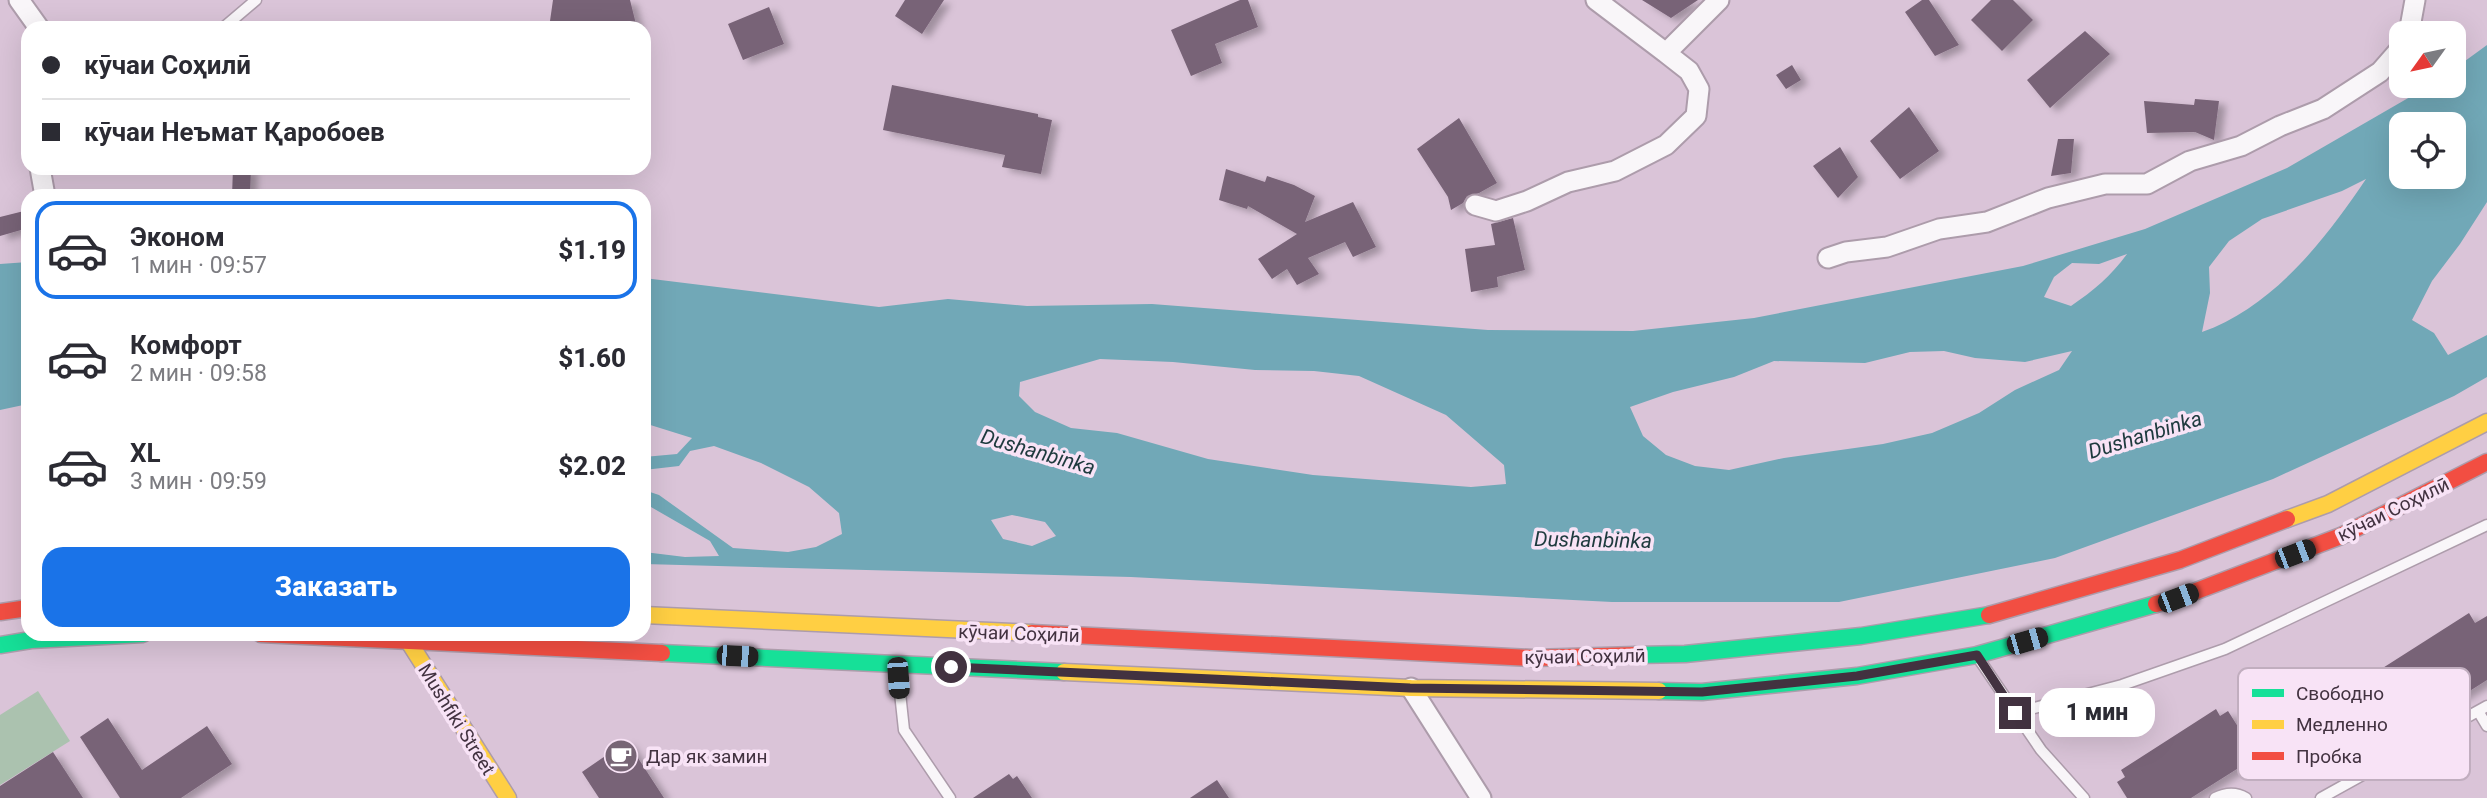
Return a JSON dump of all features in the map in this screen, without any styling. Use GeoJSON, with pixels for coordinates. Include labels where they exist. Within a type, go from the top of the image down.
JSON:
{"type":"FeatureCollection","features":[{"type":"Feature","properties":{"kind":"main road","name":"кӯчаи Соҳилӣ"},"geometry":{"type":"LineString","coordinates":[[651,615],[1532,658],[1685,654],[1861,636],[1974,619],[2180,560],[2328,504],[2487,422]]}},
{"type":"Feature","properties":{"kind":"main road","name":"кӯчаи Соҳилӣ"},"geometry":{"type":"LineString","coordinates":[[446,641],[1410,688],[1702,692],[1857,676],[1977,655],[2178,598],[2341,536],[2487,462]]}},
{"type":"Feature","properties":{"kind":"main road"},"geometry":{"type":"LineString","coordinates":[[0,612],[21,609]]}},
{"type":"Feature","properties":{"kind":"main road"},"geometry":{"type":"LineString","coordinates":[[0,645],[25,641]]}},
{"type":"Feature","properties":{"kind":"main road","name":"Mushfiki Street"},"geometry":{"type":"LineString","coordinates":[[408,641],[508,798]]}},
{"type":"Feature","properties":{"kind":"street"},"geometry":{"type":"LineString","coordinates":[[19,0],[34,21]]}},
{"type":"Feature","properties":{"kind":"street"},"geometry":{"type":"LineString","coordinates":[[1475,205],[1496,211],[1527,201],[1568,182],[1615,172],[1667,145],[1696,116],[1699,89],[1689,71],[1596,0]]}},
{"type":"Feature","properties":{"kind":"street"},"geometry":{"type":"LineString","coordinates":[[1666,53],[1718,0]]}},
{"type":"Feature","properties":{"kind":"street"},"geometry":{"type":"LineString","coordinates":[[2411,21],[2415,0]]}},
{"type":"Feature","properties":{"kind":"street"},"geometry":{"type":"LineString","coordinates":[[1828,258],[1846,252],[1887,247],[1939,229],[1987,222],[2048,198],[2105,184],[2147,184],[2190,161],[2241,146],[2280,126],[2323,109],[2380,72],[2389,62]]}},
{"type":"Feature","properties":{"kind":"street"},"geometry":{"type":"LineString","coordinates":[[1410,688],[1481,798]]}},
{"type":"Feature","properties":{"kind":"lane"},"geometry":{"type":"LineString","coordinates":[[231,21],[256,0]]}},
{"type":"Feature","properties":{"kind":"lane"},"geometry":{"type":"LineString","coordinates":[[2015,713],[2122,685],[2225,649],[2487,525]]}},
{"type":"Feature","properties":{"kind":"lane"},"geometry":{"type":"LineString","coordinates":[[1977,655],[2041,750],[2084,798]]}},
{"type":"Feature","properties":{"kind":"lane"},"geometry":{"type":"LineString","coordinates":[[897,664],[904,730],[950,798]]}},
{"type":"Feature","properties":{"kind":"lane"},"geometry":{"type":"LineString","coordinates":[[2482,708],[2487,726]]}},
{"type":"Feature","properties":{"kind":"lane"},"geometry":{"type":"LineString","coordinates":[[2321,798],[2353,780]]}},
{"type":"Feature","properties":{"kind":"lane"},"geometry":{"type":"LineString","coordinates":[[2215,798],[2223,794],[2240,794],[2246,798]]}},
{"type":"Feature","properties":{"kind":"green space"},"geometry":{"type":"Polygon","coordinates":[[[38,691],[70,741],[0,785],[0,715],[38,691]]]}},
{"type":"Feature","properties":{"kind":"water","name":"Dushanbinka"},"geometry":{"type":"Polygon","coordinates":[[[2487,45],[2487,202],[2432,281],[2412,320],[2434,333],[2448,355],[2487,335],[2487,377],[2454,396],[2273,479],[2055,558],[1839,602],[1612,602],[1131,577],[651,564],[651,553],[685,557],[719,556],[710,541],[651,507],[651,492],[659,495],[733,548],[788,552],[816,547],[842,534],[839,513],[809,487],[761,463],[714,446],[690,451],[679,466],[651,469],[651,456],[677,454],[692,438],[651,425],[651,279],[879,307],[948,299],[1027,306],[1152,304],[1488,330],[1633,331],[1754,318],[2023,266],[2145,229],[2287,168],[2408,98],[2466,98],[2466,60],[2487,45]],[[2366,179],[2342,191],[2262,219],[2229,241],[2209,267],[2210,293],[2202,332],[2228,321],[2274,289],[2315,248],[2366,179]],[[2127,254],[2099,264],[2072,263],[2054,277],[2044,297],[2071,306],[2101,283],[2127,254]],[[1944,351],[1910,352],[1865,363],[1774,361],[1734,377],[1673,392],[1630,407],[1643,436],[1666,455],[1695,466],[1729,470],[1932,433],[1979,413],[2015,390],[2059,370],[2072,351],[2025,362],[1975,358],[1944,351]],[[1100,359],[1020,382],[1019,396],[1035,412],[1071,428],[1117,433],[1208,459],[1313,475],[1471,487],[1506,484],[1504,465],[1446,415],[1359,376],[1100,359]],[[1012,515],[991,520],[1003,539],[1032,546],[1056,536],[1045,522],[1012,515]]]}},
{"type":"Feature","properties":{"kind":"water"},"geometry":{"type":"Polygon","coordinates":[[[21,262],[21,406],[0,410],[0,264],[21,262]]]}},
{"type":"Feature","properties":{"kind":"building"},"geometry":{"type":"Polygon","coordinates":[[[553,0],[630,0],[635,21],[550,21],[553,0]]]}},
{"type":"Feature","properties":{"kind":"building"},"geometry":{"type":"Polygon","coordinates":[[[905,0],[944,0],[922,34],[895,16],[905,0]]]}},
{"type":"Feature","properties":{"kind":"building"},"geometry":{"type":"Polygon","coordinates":[[[1240,0],[1248,0],[1258,27],[1215,44],[1222,63],[1191,76],[1171,30],[1240,0]]]}},
{"type":"Feature","properties":{"kind":"building"},"geometry":{"type":"Polygon","coordinates":[[[1642,0],[1698,0],[1671,18],[1642,0]]]}},
{"type":"Feature","properties":{"kind":"building"},"geometry":{"type":"Polygon","coordinates":[[[1922,0],[1929,0],[1959,45],[1935,56],[1905,12],[1922,0]]]}},
{"type":"Feature","properties":{"kind":"building"},"geometry":{"type":"Polygon","coordinates":[[[1991,0],[2013,0],[2033,20],[2002,51],[1971,20],[1991,0]]]}},
{"type":"Feature","properties":{"kind":"building"},"geometry":{"type":"Polygon","coordinates":[[[769,7],[784,44],[743,60],[728,24],[769,7]]]}},
{"type":"Feature","properties":{"kind":"building"},"geometry":{"type":"Polygon","coordinates":[[[2085,31],[2110,54],[2050,108],[2027,80],[2085,31]]]}},
{"type":"Feature","properties":{"kind":"building"},"geometry":{"type":"Polygon","coordinates":[[[1792,65],[1801,80],[1786,89],[1776,75],[1792,65]]]}},
{"type":"Feature","properties":{"kind":"building"},"geometry":{"type":"Polygon","coordinates":[[[892,85],[1038,114],[1038,117],[1052,120],[1041,174],[1002,167],[1005,155],[883,130],[892,85]]]}},
{"type":"Feature","properties":{"kind":"building"},"geometry":{"type":"Polygon","coordinates":[[[2195,99],[2219,101],[2214,140],[2195,132],[2147,133],[2144,101],[2194,105],[2195,99]]]}},
{"type":"Feature","properties":{"kind":"building"},"geometry":{"type":"Polygon","coordinates":[[[1909,107],[1939,151],[1900,179],[1870,141],[1909,107]]]}},
{"type":"Feature","properties":{"kind":"building"},"geometry":{"type":"Polygon","coordinates":[[[1459,118],[1497,183],[1467,196],[1463,203],[1451,210],[1448,197],[1417,149],[1459,118]]]}},
{"type":"Feature","properties":{"kind":"building"},"geometry":{"type":"Polygon","coordinates":[[[2058,139],[2074,139],[2071,173],[2051,176],[2058,139]]]}},
{"type":"Feature","properties":{"kind":"building"},"geometry":{"type":"Polygon","coordinates":[[[1840,147],[1858,177],[1838,198],[1813,166],[1840,147]]]}},
{"type":"Feature","properties":{"kind":"building"},"geometry":{"type":"Polygon","coordinates":[[[1226,169],[1265,182],[1267,176],[1315,196],[1305,222],[1353,202],[1376,247],[1353,257],[1345,242],[1308,258],[1319,274],[1297,285],[1287,269],[1272,279],[1258,259],[1297,234],[1248,206],[1247,209],[1219,200],[1226,169]]]}},
{"type":"Feature","properties":{"kind":"building"},"geometry":{"type":"Polygon","coordinates":[[[233,175],[251,175],[250,189],[232,189],[233,175]]]}},
{"type":"Feature","properties":{"kind":"building"},"geometry":{"type":"Polygon","coordinates":[[[21,212],[21,230],[0,236],[0,217],[21,212]]]}},
{"type":"Feature","properties":{"kind":"building"},"geometry":{"type":"Polygon","coordinates":[[[1513,218],[1525,270],[1497,277],[1498,287],[1471,292],[1465,249],[1495,245],[1491,224],[1513,218]]]}},
{"type":"Feature","properties":{"kind":"building"},"geometry":{"type":"Polygon","coordinates":[[[2469,613],[2475,623],[2487,616],[2487,680],[2470,691],[2470,668],[2383,668],[2469,613]]]}},
{"type":"Feature","properties":{"kind":"building"},"geometry":{"type":"Polygon","coordinates":[[[2216,709],[2220,716],[2228,711],[2238,727],[2238,768],[2191,798],[2127,798],[2117,782],[2125,777],[2121,770],[2216,709]]]}},
{"type":"Feature","properties":{"kind":"building"},"geometry":{"type":"Polygon","coordinates":[[[108,718],[142,770],[207,726],[232,764],[181,798],[120,798],[80,737],[108,718]]]}},
{"type":"Feature","properties":{"kind":"building","name":"Дар як замин"},"geometry":{"type":"Polygon","coordinates":[[[627,741],[664,798],[599,798],[582,772],[627,741]]]}},
{"type":"Feature","properties":{"kind":"building"},"geometry":{"type":"Polygon","coordinates":[[[53,752],[83,798],[0,798],[0,786],[53,752]]]}},
{"type":"Feature","properties":{"kind":"building"},"geometry":{"type":"Polygon","coordinates":[[[1009,774],[1013,779],[1017,776],[1032,798],[973,798],[1009,774]]]}},
{"type":"Feature","properties":{"kind":"building"},"geometry":{"type":"Polygon","coordinates":[[[1217,780],[1229,798],[1190,798],[1217,780]]]}},
{"type":"Feature","properties":{"kind":"traffic: fast"},"geometry":{"type":"LineString","coordinates":[[1659,691],[1702,692],[1857,676],[1977,655],[2156,604]]}},
{"type":"Feature","properties":{"kind":"traffic: fast"},"geometry":{"type":"LineString","coordinates":[[1636,655],[1685,654],[1861,636],[1989,615]]}},
{"type":"Feature","properties":{"kind":"traffic: fast"},"geometry":{"type":"LineString","coordinates":[[0,645],[25,641]]}},
{"type":"Feature","properties":{"kind":"traffic: fast"},"geometry":{"type":"LineString","coordinates":[[662,653],[1064,672]]}},
{"type":"Feature","properties":{"kind":"traffic: slow"},"geometry":{"type":"LineString","coordinates":[[2287,519],[2328,504],[2487,422]]}},
{"type":"Feature","properties":{"kind":"traffic: slow"},"geometry":{"type":"LineString","coordinates":[[651,615],[1032,633]]}},
{"type":"Feature","properties":{"kind":"traffic: slow"},"geometry":{"type":"LineString","coordinates":[[408,641],[508,798]]}},
{"type":"Feature","properties":{"kind":"traffic: slow"},"geometry":{"type":"LineString","coordinates":[[1064,672],[1411,688],[1659,691]]}},
{"type":"Feature","properties":{"kind":"traffic: jam"},"geometry":{"type":"LineString","coordinates":[[2156,604],[2341,536],[2487,462]]}},
{"type":"Feature","properties":{"kind":"traffic: jam"},"geometry":{"type":"LineString","coordinates":[[1989,615],[2180,560],[2287,519]]}},
{"type":"Feature","properties":{"kind":"traffic: jam"},"geometry":{"type":"LineString","coordinates":[[0,612],[21,609]]}},
{"type":"Feature","properties":{"kind":"traffic: jam"},"geometry":{"type":"LineString","coordinates":[[1032,633],[1533,658],[1636,655]]}},
{"type":"Feature","properties":{"kind":"traffic: jam"},"geometry":{"type":"LineString","coordinates":[[409,641],[662,653]]}},
{"type":"Feature","properties":{"kind":"place","name":"Дар як замин"},"geometry":{"type":"Point","coordinates":[621,756]}},
{"type":"Feature","properties":{"kind":"route"},"geometry":{"type":"LineString","coordinates":[[951,667],[1410,688],[1702,692],[1857,676],[1977,655],[2015,713]]}}]}
